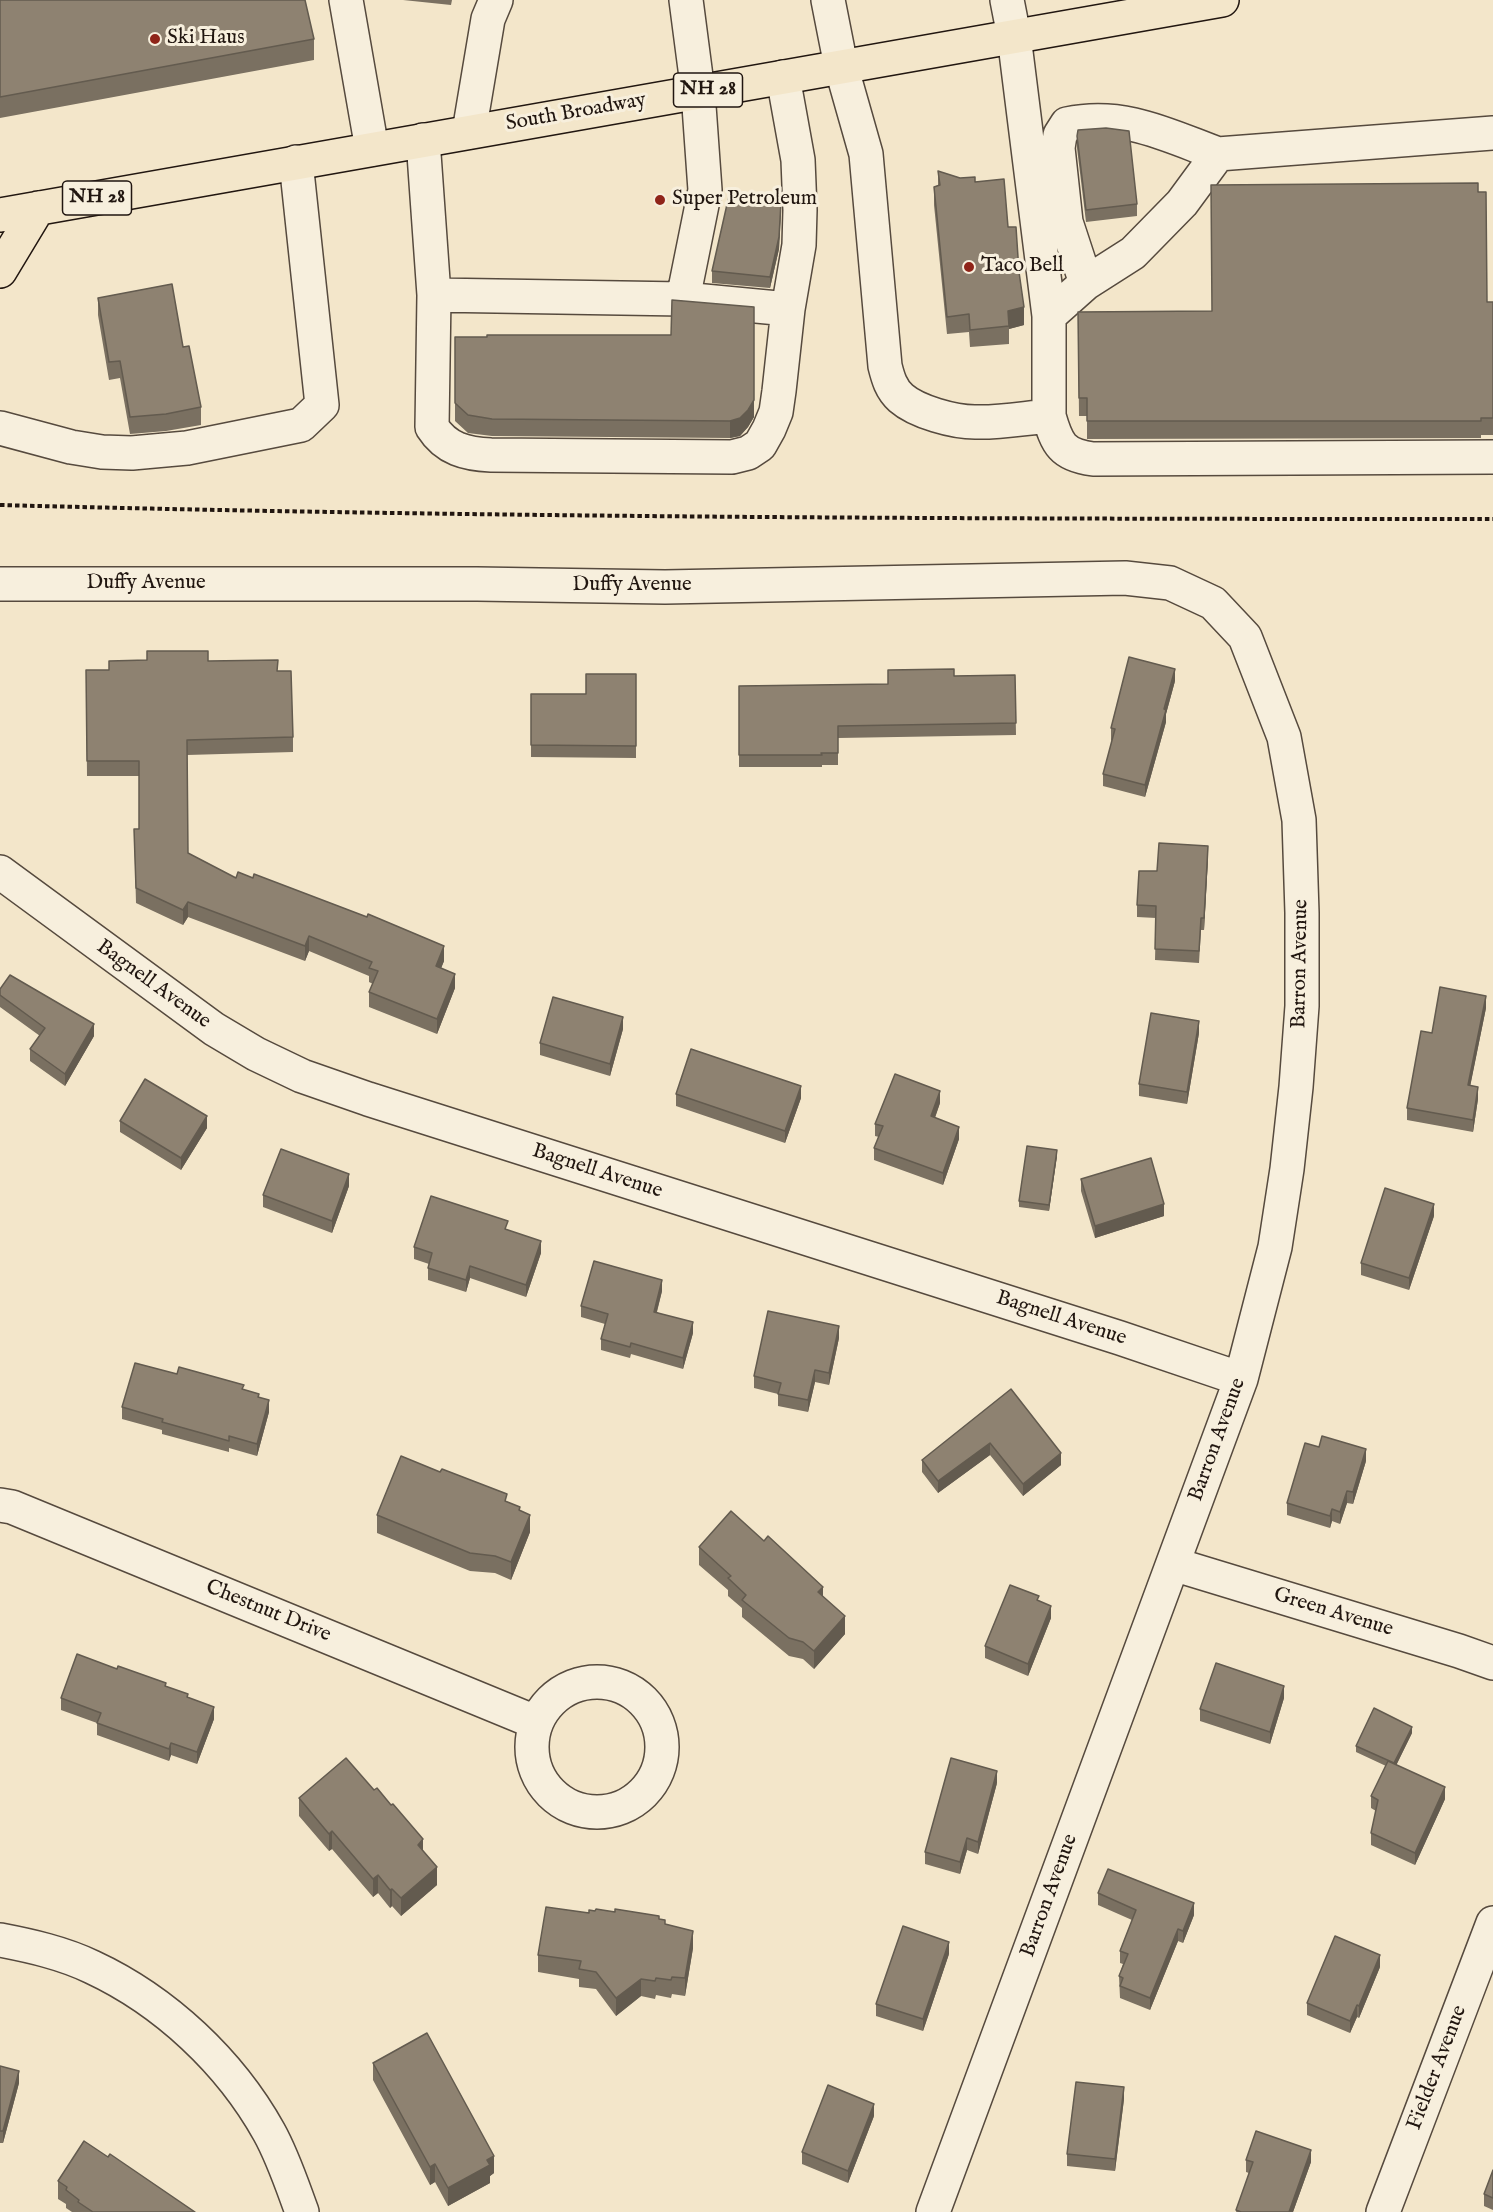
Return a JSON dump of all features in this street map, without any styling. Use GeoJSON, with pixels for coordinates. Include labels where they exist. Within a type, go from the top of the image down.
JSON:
{"type":"FeatureCollection","features":[{"type":"Feature","properties":{"kind":"main road","name":"South Broadway"},"geometry":{"type":"LineString","coordinates":[[0,215],[1222,0]]}},
{"type":"Feature","properties":{"kind":"main road"},"geometry":{"type":"LineString","coordinates":[[0,271],[38,208]]}},
{"type":"Feature","properties":{"kind":"street"},"geometry":{"type":"LineString","coordinates":[[346,0],[372,149]]}},
{"type":"Feature","properties":{"kind":"street"},"geometry":{"type":"LineString","coordinates":[[469,132],[488,19],[496,0]]}},
{"type":"Feature","properties":{"kind":"street"},"geometry":{"type":"LineString","coordinates":[[683,299],[705,190],[698,92],[686,0]]}},
{"type":"Feature","properties":{"kind":"street"},"geometry":{"type":"LineString","coordinates":[[828,0],[841,66],[866,154],[888,382],[901,398],[922,410],[949,419],[975,422],[1049,416]]}},
{"type":"Feature","properties":{"kind":"street"},"geometry":{"type":"LineString","coordinates":[[1006,0],[1014,36],[1049,316],[1049,416],[1054,434],[1063,448],[1076,457],[1093,459],[1493,457]]}},
{"type":"Feature","properties":{"kind":"street"},"geometry":{"type":"LineString","coordinates":[[423,140],[434,295],[432,427],[439,438],[453,448],[470,454],[732,457],[748,453],[760,444],[776,412],[788,309],[799,245],[798,160],[783,76]]}},
{"type":"Feature","properties":{"kind":"street"},"geometry":{"type":"LineString","coordinates":[[1086,283],[1066,222],[1058,148],[1060,135],[1067,124],[1080,121],[1125,121],[1143,125],[1218,154],[1493,133]]}},
{"type":"Feature","properties":{"kind":"street"},"geometry":{"type":"LineString","coordinates":[[1049,316],[1086,283],[1133,253],[1182,203],[1218,154]]}},
{"type":"Feature","properties":{"kind":"street"},"geometry":{"type":"LineString","coordinates":[[0,428],[71,447],[102,452],[132,453],[187,448],[301,425],[322,405],[296,162]]}},
{"type":"Feature","properties":{"kind":"street"},"geometry":{"type":"LineString","coordinates":[[434,295],[683,299],[788,309]]}},
{"type":"Feature","properties":{"kind":"street","name":"Duffy Avenue"},"geometry":{"type":"LineString","coordinates":[[0,584],[477,584],[665,587],[1125,578],[1170,583],[1213,603],[1245,637]]}},
{"type":"Feature","properties":{"kind":"street","name":"Barron Avenue"},"geometry":{"type":"LineString","coordinates":[[933,2212],[1241,1379],[1275,1247],[1287,1169],[1302,1006],[1299,820],[1284,738],[1245,637]]}},
{"type":"Feature","properties":{"kind":"street","name":"Bagnell Avenue"},"geometry":{"type":"LineString","coordinates":[[0,872],[214,1029],[256,1054],[302,1076],[368,1100],[1120,1338],[1241,1379]]}},
{"type":"Feature","properties":{"kind":"street","name":"Chestnut Drive"},"geometry":{"type":"LineString","coordinates":[[0,1504],[535,1722]]}},
{"type":"Feature","properties":{"kind":"street","name":"Green Avenue"},"geometry":{"type":"LineString","coordinates":[[1173,1564],[1493,1663]]}},
{"type":"Feature","properties":{"kind":"street","name":"Fielder Avenue"},"geometry":{"type":"LineString","coordinates":[[1383,2212],[1493,1923]]}},
{"type":"Feature","properties":{"kind":"street"},"geometry":{"type":"LineString","coordinates":[[0,1940],[64,1956],[91,1966],[140,1996],[201,2043],[229,2073],[251,2102],[270,2133],[288,2170],[302,2212]]}},
{"type":"Feature","properties":{"kind":"path"},"geometry":{"type":"LineString","coordinates":[[0,506],[575,516],[1493,519]]}},
{"type":"Feature","properties":{"kind":"building","name":"Ski Haus"},"geometry":{"type":"Polygon","coordinates":[[[0,0],[305,0],[314,39],[0,97],[0,0]]]}},
{"type":"Feature","properties":{"kind":"building"},"geometry":{"type":"Polygon","coordinates":[[[1106,128],[1129,131],[1137,204],[1086,210],[1078,130],[1106,128]]]}},
{"type":"Feature","properties":{"kind":"building","name":"Taco Bell"},"geometry":{"type":"Polygon","coordinates":[[[938,171],[960,178],[975,177],[975,182],[1004,179],[1008,227],[1016,227],[1024,307],[1008,311],[1009,326],[970,330],[969,314],[947,317],[934,187],[940,185],[938,171]]]}},
{"type":"Feature","properties":{"kind":"building"},"geometry":{"type":"Polygon","coordinates":[[[1478,183],[1478,192],[1486,192],[1487,302],[1493,302],[1493,418],[1481,418],[1481,421],[1087,421],[1087,398],[1079,398],[1078,312],[1212,311],[1211,185],[1478,183]]]}},
{"type":"Feature","properties":{"kind":"building"},"geometry":{"type":"Polygon","coordinates":[[[730,191],[781,202],[779,237],[770,277],[712,271],[730,191]]]}},
{"type":"Feature","properties":{"kind":"building"},"geometry":{"type":"Polygon","coordinates":[[[172,284],[183,347],[189,346],[201,407],[166,414],[130,417],[120,361],[109,362],[98,298],[172,284]]]}},
{"type":"Feature","properties":{"kind":"building"},"geometry":{"type":"Polygon","coordinates":[[[672,300],[754,307],[754,400],[740,418],[730,421],[492,419],[468,415],[455,403],[455,337],[671,335],[672,300]]]}},
{"type":"Feature","properties":{"kind":"building"},"geometry":{"type":"Polygon","coordinates":[[[147,651],[208,651],[208,661],[278,660],[277,671],[291,671],[293,737],[187,740],[188,853],[236,878],[238,872],[253,878],[254,874],[367,917],[368,914],[444,946],[436,966],[455,974],[437,1019],[369,992],[378,971],[369,968],[372,962],[309,936],[305,946],[188,902],[183,910],[136,888],[134,829],[139,829],[139,761],[87,761],[86,670],[109,670],[109,661],[147,660],[147,651]]]}},
{"type":"Feature","properties":{"kind":"building"},"geometry":{"type":"Polygon","coordinates":[[[1129,657],[1175,669],[1145,785],[1103,774],[1115,729],[1111,728],[1129,657]]]}},
{"type":"Feature","properties":{"kind":"building"},"geometry":{"type":"Polygon","coordinates":[[[954,669],[954,676],[1015,675],[1016,723],[838,726],[838,753],[739,755],[739,686],[888,684],[888,670],[954,669]]]}},
{"type":"Feature","properties":{"kind":"building"},"geometry":{"type":"Polygon","coordinates":[[[586,674],[636,674],[636,746],[531,745],[531,694],[586,694],[586,674]]]}},
{"type":"Feature","properties":{"kind":"building"},"geometry":{"type":"Polygon","coordinates":[[[1159,843],[1208,846],[1204,918],[1201,918],[1199,951],[1155,949],[1156,906],[1137,905],[1139,871],[1157,871],[1159,843]]]}},
{"type":"Feature","properties":{"kind":"building"},"geometry":{"type":"Polygon","coordinates":[[[10,975],[94,1024],[65,1074],[30,1049],[45,1028],[0,995],[0,989],[10,975]]]}},
{"type":"Feature","properties":{"kind":"building"},"geometry":{"type":"Polygon","coordinates":[[[1440,987],[1486,996],[1468,1085],[1478,1087],[1473,1120],[1407,1108],[1421,1031],[1432,1033],[1440,987]]]}},
{"type":"Feature","properties":{"kind":"building"},"geometry":{"type":"Polygon","coordinates":[[[553,997],[623,1017],[610,1064],[540,1043],[553,997]]]}},
{"type":"Feature","properties":{"kind":"building"},"geometry":{"type":"Polygon","coordinates":[[[1151,1013],[1199,1021],[1187,1092],[1139,1084],[1151,1013]]]}},
{"type":"Feature","properties":{"kind":"building"},"geometry":{"type":"Polygon","coordinates":[[[691,1049],[801,1086],[785,1131],[676,1094],[691,1049]]]}},
{"type":"Feature","properties":{"kind":"building"},"geometry":{"type":"Polygon","coordinates":[[[895,1074],[940,1091],[931,1116],[959,1127],[943,1173],[874,1148],[883,1126],[875,1124],[895,1074]]]}},
{"type":"Feature","properties":{"kind":"building"},"geometry":{"type":"Polygon","coordinates":[[[145,1079],[207,1116],[181,1158],[120,1121],[145,1079]]]}},
{"type":"Feature","properties":{"kind":"building"},"geometry":{"type":"Polygon","coordinates":[[[1027,1146],[1057,1150],[1049,1205],[1019,1201],[1027,1146]]]}},
{"type":"Feature","properties":{"kind":"building"},"geometry":{"type":"Polygon","coordinates":[[[281,1149],[349,1174],[332,1221],[263,1195],[281,1149]]]}},
{"type":"Feature","properties":{"kind":"building"},"geometry":{"type":"Polygon","coordinates":[[[1151,1158],[1164,1204],[1095,1226],[1081,1179],[1151,1158]]]}},
{"type":"Feature","properties":{"kind":"building"},"geometry":{"type":"Polygon","coordinates":[[[1385,1188],[1434,1204],[1409,1278],[1361,1263],[1385,1188]]]}},
{"type":"Feature","properties":{"kind":"building"},"geometry":{"type":"Polygon","coordinates":[[[431,1196],[508,1221],[505,1229],[541,1241],[526,1285],[470,1266],[466,1280],[428,1268],[432,1253],[414,1247],[431,1196]]]}},
{"type":"Feature","properties":{"kind":"building"},"geometry":{"type":"Polygon","coordinates":[[[594,1261],[662,1280],[654,1312],[693,1322],[683,1358],[631,1343],[630,1347],[601,1339],[608,1314],[581,1306],[594,1261]]]}},
{"type":"Feature","properties":{"kind":"building"},"geometry":{"type":"Polygon","coordinates":[[[768,1311],[839,1326],[829,1373],[815,1370],[808,1400],[778,1394],[781,1383],[754,1376],[768,1311]]]}},
{"type":"Feature","properties":{"kind":"building"},"geometry":{"type":"Polygon","coordinates":[[[135,1363],[177,1374],[179,1367],[244,1385],[242,1389],[269,1400],[257,1444],[229,1436],[229,1441],[162,1422],[163,1419],[122,1407],[135,1363]]]}},
{"type":"Feature","properties":{"kind":"building"},"geometry":{"type":"Polygon","coordinates":[[[1011,1389],[1061,1453],[1023,1484],[990,1443],[938,1481],[922,1460],[1011,1389]]]}},
{"type":"Feature","properties":{"kind":"building"},"geometry":{"type":"Polygon","coordinates":[[[1322,1436],[1366,1449],[1353,1492],[1347,1491],[1340,1512],[1332,1509],[1330,1516],[1287,1503],[1305,1443],[1319,1447],[1322,1436]]]}},
{"type":"Feature","properties":{"kind":"building"},"geometry":{"type":"Polygon","coordinates":[[[401,1456],[440,1472],[442,1469],[507,1494],[505,1501],[520,1507],[519,1510],[530,1515],[511,1562],[495,1556],[470,1553],[377,1515],[401,1456]]]}},
{"type":"Feature","properties":{"kind":"building"},"geometry":{"type":"Polygon","coordinates":[[[731,1511],[764,1541],[768,1536],[823,1587],[818,1592],[845,1616],[814,1651],[803,1642],[789,1638],[742,1600],[746,1595],[728,1578],[731,1576],[699,1547],[731,1511]]]}},
{"type":"Feature","properties":{"kind":"building"},"geometry":{"type":"Polygon","coordinates":[[[1010,1585],[1039,1596],[1037,1600],[1051,1606],[1028,1664],[985,1646],[1010,1585]]]}},
{"type":"Feature","properties":{"kind":"building"},"geometry":{"type":"Polygon","coordinates":[[[77,1654],[117,1669],[118,1666],[166,1683],[165,1686],[188,1694],[187,1697],[214,1707],[197,1752],[171,1743],[169,1749],[97,1723],[101,1713],[61,1698],[77,1654]]]}},
{"type":"Feature","properties":{"kind":"building"},"geometry":{"type":"Polygon","coordinates":[[[1216,1663],[1284,1686],[1270,1732],[1200,1709],[1216,1663]]]}},
{"type":"Feature","properties":{"kind":"building"},"geometry":{"type":"Polygon","coordinates":[[[1374,1708],[1412,1727],[1394,1763],[1356,1746],[1374,1708]]]}},
{"type":"Feature","properties":{"kind":"building"},"geometry":{"type":"Polygon","coordinates":[[[346,1758],[374,1790],[377,1788],[391,1805],[393,1804],[423,1839],[418,1845],[437,1867],[401,1898],[392,1889],[390,1890],[378,1875],[373,1879],[332,1831],[329,1834],[299,1798],[346,1758]]]}},
{"type":"Feature","properties":{"kind":"building"},"geometry":{"type":"Polygon","coordinates":[[[951,1758],[997,1771],[978,1842],[967,1838],[960,1862],[925,1852],[951,1758]]]}},
{"type":"Feature","properties":{"kind":"building"},"geometry":{"type":"Polygon","coordinates":[[[1388,1761],[1445,1787],[1415,1853],[1371,1833],[1378,1800],[1371,1796],[1388,1761]]]}},
{"type":"Feature","properties":{"kind":"building"},"geometry":{"type":"Polygon","coordinates":[[[1108,1869],[1194,1903],[1183,1931],[1178,1929],[1150,1998],[1120,1986],[1123,1978],[1119,1976],[1128,1954],[1120,1951],[1136,1910],[1098,1893],[1108,1869]]]}},
{"type":"Feature","properties":{"kind":"building"},"geometry":{"type":"Polygon","coordinates":[[[546,1907],[589,1913],[589,1910],[595,1911],[596,1909],[615,1912],[615,1909],[659,1916],[659,1919],[665,1920],[665,1924],[693,1931],[685,1978],[672,1977],[671,1980],[656,1978],[655,1981],[641,1979],[616,1998],[596,1972],[579,1969],[581,1961],[538,1955],[546,1907]]]}},
{"type":"Feature","properties":{"kind":"building"},"geometry":{"type":"Polygon","coordinates":[[[903,1926],[949,1942],[923,2019],[876,2004],[903,1926]]]}},
{"type":"Feature","properties":{"kind":"building"},"geometry":{"type":"Polygon","coordinates":[[[1335,1936],[1380,1955],[1359,2006],[1357,2005],[1350,2021],[1307,2003],[1335,1936]]]}},
{"type":"Feature","properties":{"kind":"building"},"geometry":{"type":"Polygon","coordinates":[[[427,2033],[494,2156],[487,2160],[490,2165],[448,2188],[435,2164],[430,2167],[373,2063],[427,2033]]]}},
{"type":"Feature","properties":{"kind":"building"},"geometry":{"type":"Polygon","coordinates":[[[0,2066],[19,2071],[3,2131],[0,2131],[0,2066]]]}},
{"type":"Feature","properties":{"kind":"building"},"geometry":{"type":"Polygon","coordinates":[[[1076,2082],[1124,2087],[1115,2159],[1067,2154],[1076,2082]]]}},
{"type":"Feature","properties":{"kind":"building"},"geometry":{"type":"Polygon","coordinates":[[[828,2085],[874,2104],[848,2171],[802,2152],[828,2085]]]}},
{"type":"Feature","properties":{"kind":"building"},"geometry":{"type":"Polygon","coordinates":[[[1256,2131],[1311,2150],[1289,2212],[1241,2212],[1236,2210],[1253,2162],[1246,2160],[1256,2131]]]}},
{"type":"Feature","properties":{"kind":"building"},"geometry":{"type":"Polygon","coordinates":[[[84,2141],[108,2157],[110,2154],[195,2212],[93,2212],[78,2202],[79,2200],[66,2190],[67,2187],[58,2181],[84,2141]]]}},
{"type":"Feature","properties":{"kind":"building"},"geometry":{"type":"Polygon","coordinates":[[[1493,2170],[1493,2198],[1484,2194],[1493,2170]]]}},
{"type":"Feature","properties":{"kind":"place","name":"Ski Haus"},"geometry":{"type":"Point","coordinates":[155,39]}},
{"type":"Feature","properties":{"kind":"place","name":"Super Petroleum"},"geometry":{"type":"Point","coordinates":[660,200]}},
{"type":"Feature","properties":{"kind":"place","name":"Taco Bell"},"geometry":{"type":"Point","coordinates":[969,267]}}]}
